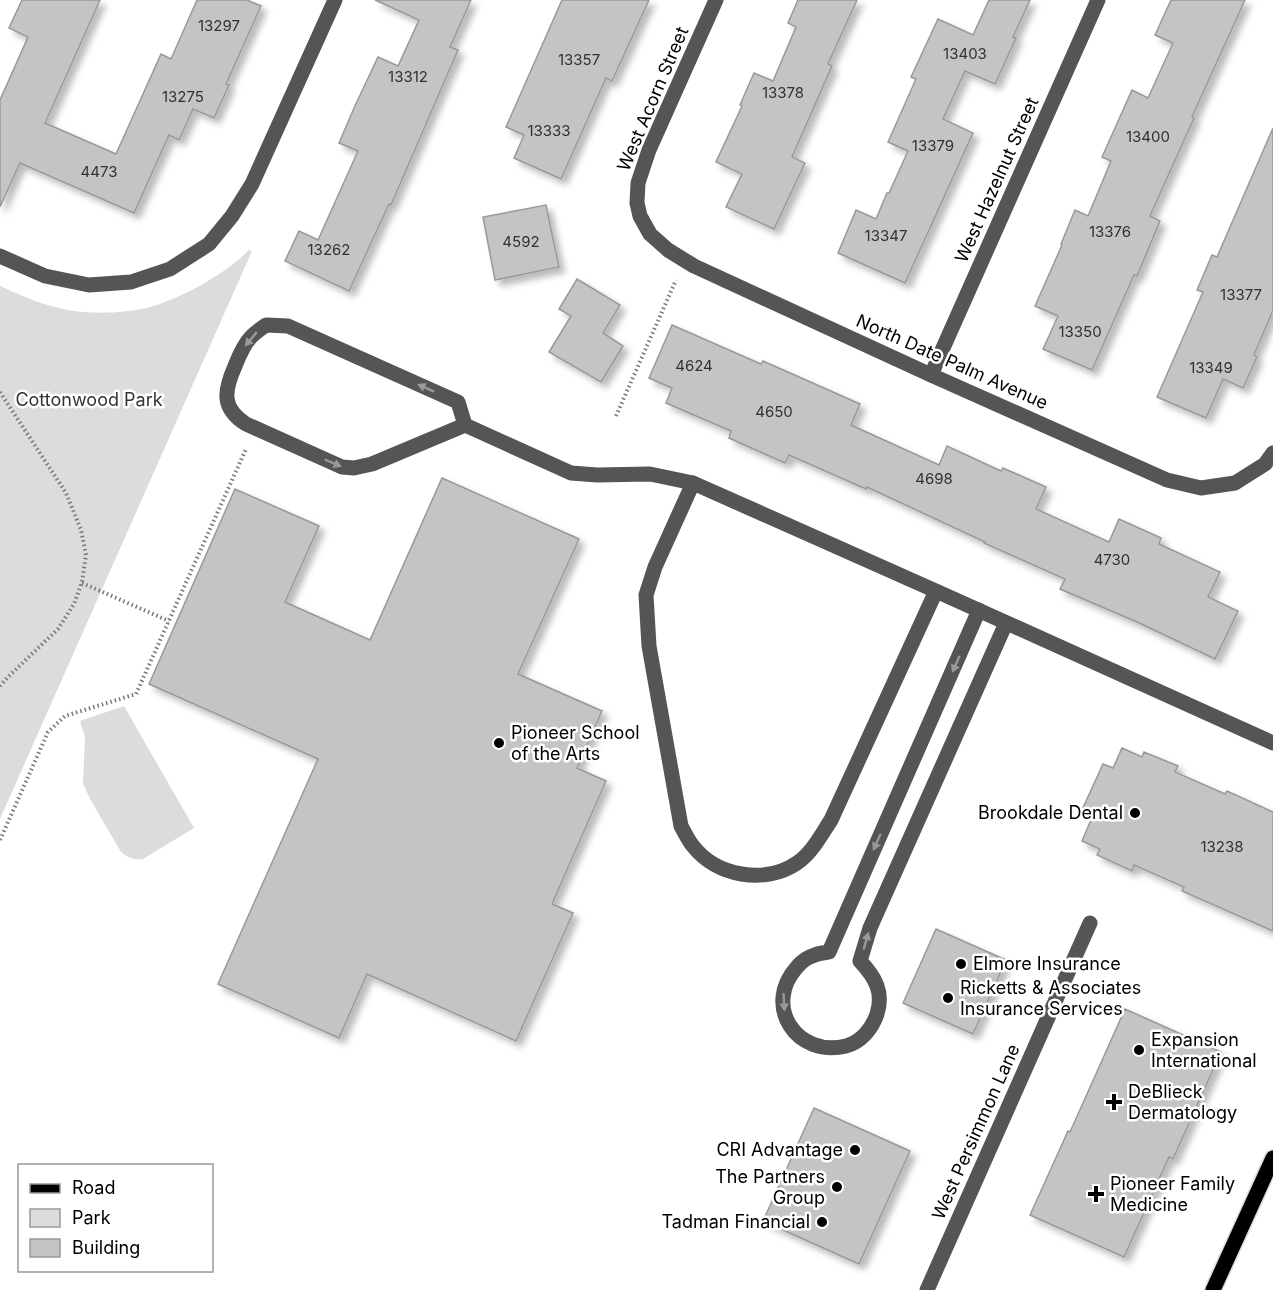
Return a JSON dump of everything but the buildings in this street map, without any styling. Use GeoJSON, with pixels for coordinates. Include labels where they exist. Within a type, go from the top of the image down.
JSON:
{"type":"FeatureCollection","features":[{"type":"Feature","properties":{"kind":"main road"},"geometry":{"type":"LineString","coordinates":[[1214,1290],[1273,1158]]}},
{"type":"Feature","properties":{"kind":"street"},"geometry":{"type":"LineString","coordinates":[[0,255],[45,276],[89,285],[131,282],[170,268],[209,244],[232,216],[252,184],[335,0]]}},
{"type":"Feature","properties":{"kind":"street","name":"West Acorn Street"},"geometry":{"type":"LineString","coordinates":[[640,216],[637,203],[638,183],[649,150],[716,0]]}},
{"type":"Feature","properties":{"kind":"street","name":"West Hazelnut Street"},"geometry":{"type":"LineString","coordinates":[[931,375],[1098,0]]}},
{"type":"Feature","properties":{"kind":"street","name":"North Date Palm Avenue"},"geometry":{"type":"LineString","coordinates":[[640,216],[650,234],[668,250],[685,260],[931,375],[1167,480],[1200,488],[1235,483],[1269,458]]}},
{"type":"Feature","properties":{"kind":"street"},"geometry":{"type":"LineString","coordinates":[[465,425],[458,402],[288,326],[266,325],[250,337],[228,383],[226,397],[235,417],[342,467],[354,468],[372,464],[465,425],[571,473],[650,474],[693,483],[1273,743]]}},
{"type":"Feature","properties":{"kind":"street"},"geometry":{"type":"LineString","coordinates":[[693,483],[646,595],[649,646],[681,826],[693,847],[710,862],[729,871],[761,875],[785,870],[798,863],[810,851],[831,820],[936,591]]}},
{"type":"Feature","properties":{"kind":"street"},"geometry":{"type":"LineString","coordinates":[[979,610],[829,952],[814,955],[801,963],[791,974],[784,988],[783,1003],[786,1017],[793,1031],[804,1041],[818,1047],[834,1049],[851,1045],[865,1035],[874,1022],[879,1006],[878,989],[872,974],[860,961],[870,928],[1006,623]]}},
{"type":"Feature","properties":{"kind":"street","name":"West Persimmon Lane"},"geometry":{"type":"LineString","coordinates":[[927,1290],[1090,923]]}},
{"type":"Feature","properties":{"kind":"path"},"geometry":{"type":"LineString","coordinates":[[616,416],[685,260]]}},
{"type":"Feature","properties":{"kind":"path"},"geometry":{"type":"LineString","coordinates":[[0,392],[66,494],[81,530],[86,555],[82,583],[75,604],[58,629],[0,686]]}},
{"type":"Feature","properties":{"kind":"path"},"geometry":{"type":"LineString","coordinates":[[0,840],[48,732],[65,716],[136,694],[246,449]]}},
{"type":"Feature","properties":{"kind":"path"},"geometry":{"type":"LineString","coordinates":[[82,583],[169,621]]}},
{"type":"Feature","properties":{"kind":"green space","name":"Cottonwood Park"},"geometry":{"type":"Polygon","coordinates":[[[249,250],[252,251],[0,819],[0,286],[36,301],[74,311],[129,311],[159,304],[187,292],[215,277],[249,250]]]}},
{"type":"Feature","properties":{"kind":"green space"},"geometry":{"type":"Polygon","coordinates":[[[124,706],[194,828],[143,859],[131,858],[121,852],[83,783],[85,737],[80,721],[124,706]]]}},
{"type":"Feature","properties":{"kind":"place","name":"Pioneer School of the Arts"},"geometry":{"type":"Point","coordinates":[499,743]}},
{"type":"Feature","properties":{"kind":"place","name":"Brookdale Dental"},"geometry":{"type":"Point","coordinates":[1135,813]}},
{"type":"Feature","properties":{"kind":"place","name":"Elmore Insurance"},"geometry":{"type":"Point","coordinates":[961,964]}},
{"type":"Feature","properties":{"kind":"place","name":"Ricketts & Associates Insurance Services"},"geometry":{"type":"Point","coordinates":[948,998]}},
{"type":"Feature","properties":{"kind":"place","name":"Expansion International"},"geometry":{"type":"Point","coordinates":[1139,1050]}},
{"type":"Feature","properties":{"kind":"place","name":"DeBlieck Dermatology"},"geometry":{"type":"Point","coordinates":[1114,1102]}},
{"type":"Feature","properties":{"kind":"place","name":"CRI Advantage"},"geometry":{"type":"Point","coordinates":[855,1150]}},
{"type":"Feature","properties":{"kind":"place","name":"The Partners Group"},"geometry":{"type":"Point","coordinates":[837,1187]}},
{"type":"Feature","properties":{"kind":"place","name":"Pioneer Family Medicine"},"geometry":{"type":"Point","coordinates":[1096,1194]}},
{"type":"Feature","properties":{"kind":"place","name":"Tadman Financial"},"geometry":{"type":"Point","coordinates":[822,1222]}}]}
